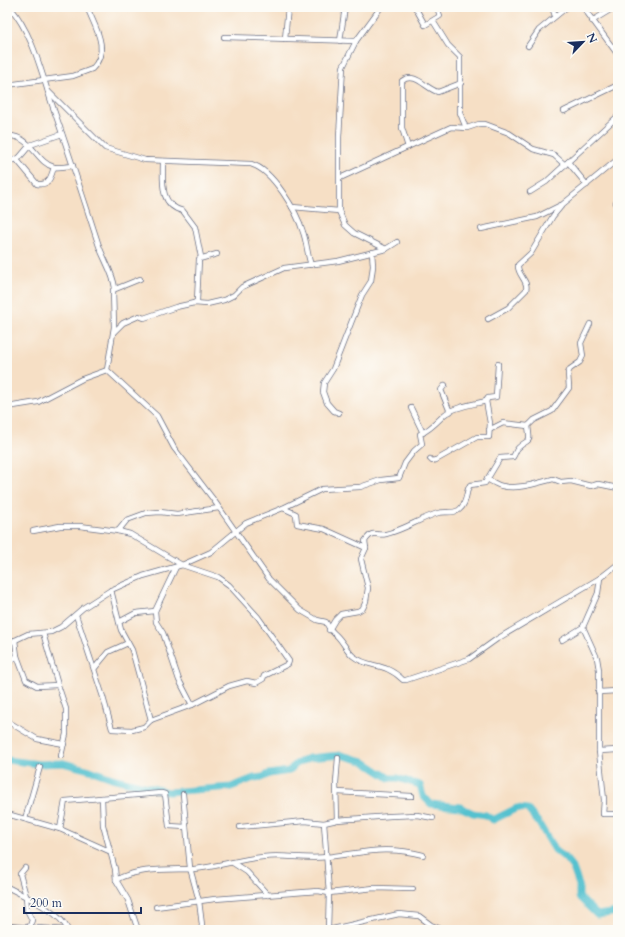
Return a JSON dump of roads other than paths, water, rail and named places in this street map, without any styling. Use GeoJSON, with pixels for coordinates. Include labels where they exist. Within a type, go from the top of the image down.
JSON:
{"type":"FeatureCollection","features":[{"type":"Feature","properties":{"kind":"street"},"geometry":{"type":"LineString","coordinates":[[10,7],[31,40],[43,80],[48,90],[98,242],[112,274],[115,288],[113,291],[114,327],[107,370]]}},
{"type":"Feature","properties":{"kind":"street"},"geometry":{"type":"LineString","coordinates":[[7,84],[43,80],[82,73],[92,69],[97,63],[101,54],[100,38],[87,7]]}},
{"type":"Feature","properties":{"kind":"street"},"geometry":{"type":"LineString","coordinates":[[285,39],[288,7]]}},
{"type":"Feature","properties":{"kind":"street"},"geometry":{"type":"LineString","coordinates":[[340,41],[345,7]]}},
{"type":"Feature","properties":{"kind":"street"},"geometry":{"type":"LineString","coordinates":[[381,7],[356,41],[349,53],[341,75],[339,211],[345,225],[354,233],[386,249]]}},
{"type":"Feature","properties":{"kind":"street"},"geometry":{"type":"LineString","coordinates":[[415,7],[424,25],[433,21],[440,15],[437,7]]}},
{"type":"Feature","properties":{"kind":"street"},"geometry":{"type":"LineString","coordinates":[[552,7],[555,16]]}},
{"type":"Feature","properties":{"kind":"street"},"geometry":{"type":"LineString","coordinates":[[528,46],[535,35],[567,7]]}},
{"type":"Feature","properties":{"kind":"street"},"geometry":{"type":"LineString","coordinates":[[583,7],[618,55]]}},
{"type":"Feature","properties":{"kind":"street"},"geometry":{"type":"LineString","coordinates":[[592,21],[615,7]]}},
{"type":"Feature","properties":{"kind":"street"},"geometry":{"type":"LineString","coordinates":[[433,21],[448,45],[460,57],[460,115],[466,128]]}},
{"type":"Feature","properties":{"kind":"street"},"geometry":{"type":"LineString","coordinates":[[224,37],[356,41]]}},
{"type":"Feature","properties":{"kind":"street"},"geometry":{"type":"LineString","coordinates":[[408,147],[402,128],[402,81],[406,78],[415,79],[438,92],[460,83]]}},
{"type":"Feature","properties":{"kind":"street"},"geometry":{"type":"LineString","coordinates":[[564,111],[618,85]]}},
{"type":"Feature","properties":{"kind":"street"},"geometry":{"type":"LineString","coordinates":[[48,90],[105,148],[139,159],[255,165],[268,176],[292,207],[303,232],[311,265]]}},
{"type":"Feature","properties":{"kind":"street"},"geometry":{"type":"LineString","coordinates":[[530,192],[546,182],[567,164],[618,116]]}},
{"type":"Feature","properties":{"kind":"street"},"geometry":{"type":"LineString","coordinates":[[340,178],[451,127],[466,128],[482,124],[504,131],[530,148],[554,155],[567,164],[587,185]]}},
{"type":"Feature","properties":{"kind":"street"},"geometry":{"type":"LineString","coordinates":[[7,162],[17,160],[30,145],[62,134]]}},
{"type":"Feature","properties":{"kind":"street"},"geometry":{"type":"LineString","coordinates":[[7,136],[19,138],[30,145],[45,161],[54,167],[73,166]]}},
{"type":"Feature","properties":{"kind":"street"},"geometry":{"type":"LineString","coordinates":[[17,160],[37,184],[44,185],[48,183],[54,167]]}},
{"type":"Feature","properties":{"kind":"street"},"geometry":{"type":"LineString","coordinates":[[163,161],[164,194],[168,203],[174,209],[183,211],[195,227],[201,257],[199,259],[197,301],[194,303]]}},
{"type":"Feature","properties":{"kind":"street"},"geometry":{"type":"LineString","coordinates":[[481,229],[537,217],[563,204],[617,162]]}},
{"type":"Feature","properties":{"kind":"street"},"geometry":{"type":"LineString","coordinates":[[488,319],[508,308],[526,290],[526,284],[519,274],[518,265],[531,253],[553,216],[563,204]]}},
{"type":"Feature","properties":{"kind":"street"},"geometry":{"type":"LineString","coordinates":[[292,207],[339,211]]}},
{"type":"Feature","properties":{"kind":"street"},"geometry":{"type":"LineString","coordinates":[[112,336],[119,326],[133,318],[139,316],[144,318],[194,303],[207,304],[224,300],[234,295],[242,287],[274,271],[326,264],[386,249],[397,242]]}},
{"type":"Feature","properties":{"kind":"street"},"geometry":{"type":"LineString","coordinates":[[339,413],[334,411],[327,403],[323,392],[324,383],[333,369],[362,295],[371,281],[373,266],[372,252]]}},
{"type":"Feature","properties":{"kind":"street"},"geometry":{"type":"LineString","coordinates":[[201,257],[217,254]]}},
{"type":"Feature","properties":{"kind":"street"},"geometry":{"type":"LineString","coordinates":[[115,288],[140,279]]}},
{"type":"Feature","properties":{"kind":"street"},"geometry":{"type":"LineString","coordinates":[[528,426],[534,420],[552,411],[569,388],[568,373],[572,366],[580,362],[583,356],[581,343],[590,324]]}},
{"type":"Feature","properties":{"kind":"street"},"geometry":{"type":"LineString","coordinates":[[7,644],[28,634],[43,633],[61,627],[111,590],[153,572],[182,565],[212,552],[235,532],[259,516],[283,508],[322,489],[360,487],[381,480],[399,478],[414,451],[422,444],[420,435],[450,412],[472,404],[486,401],[488,398],[496,396],[498,364]]}},
{"type":"Feature","properties":{"kind":"street"},"geometry":{"type":"LineString","coordinates":[[7,407],[38,402],[82,379],[107,370]]}},
{"type":"Feature","properties":{"kind":"street"},"geometry":{"type":"LineString","coordinates":[[107,370],[157,416],[174,448],[219,508],[269,579],[300,610],[317,620],[326,622],[329,630],[337,636],[352,656],[366,663],[386,667],[403,680],[468,659],[496,639],[600,578],[618,565]]}},
{"type":"Feature","properties":{"kind":"street"},"geometry":{"type":"LineString","coordinates":[[445,385],[441,390],[450,412]]}},
{"type":"Feature","properties":{"kind":"street"},"geometry":{"type":"LineString","coordinates":[[430,460],[436,460],[477,437],[489,437],[486,401]]}},
{"type":"Feature","properties":{"kind":"street"},"geometry":{"type":"LineString","coordinates":[[411,408],[423,433]]}},
{"type":"Feature","properties":{"kind":"street"},"geometry":{"type":"LineString","coordinates":[[489,430],[503,423],[528,426]]}},
{"type":"Feature","properties":{"kind":"street"},"geometry":{"type":"LineString","coordinates":[[329,630],[341,614],[358,611],[363,608],[366,601],[368,588],[360,559],[366,548],[365,541],[369,534],[375,532],[383,535],[406,528],[433,515],[458,511],[467,498],[470,485],[485,483],[500,458],[513,456],[518,448],[528,442],[530,438],[528,426]]}},
{"type":"Feature","properties":{"kind":"street"},"geometry":{"type":"LineString","coordinates":[[487,479],[502,486],[526,486],[552,478],[561,482],[571,481],[591,486],[598,484],[618,488]]}},
{"type":"Feature","properties":{"kind":"street"},"geometry":{"type":"LineString","coordinates":[[118,531],[127,520],[146,513],[160,512],[177,514],[219,508]]}},
{"type":"Feature","properties":{"kind":"street"},"geometry":{"type":"LineString","coordinates":[[283,508],[296,514],[297,524],[329,531],[366,548]]}},
{"type":"Feature","properties":{"kind":"street"},"geometry":{"type":"LineString","coordinates":[[33,532],[60,526],[80,526],[118,531],[130,534],[182,565],[218,576],[229,585],[258,617],[289,661],[288,664],[264,676],[263,679],[256,683],[247,681],[230,686],[192,705],[151,720],[144,727],[132,730],[112,729],[76,615]]}},
{"type":"Feature","properties":{"kind":"street"},"geometry":{"type":"LineString","coordinates":[[176,567],[155,611],[156,622],[163,633],[179,680],[192,705]]}},
{"type":"Feature","properties":{"kind":"street"},"geometry":{"type":"LineString","coordinates":[[562,640],[583,627],[598,593],[600,578]]}},
{"type":"Feature","properties":{"kind":"street"},"geometry":{"type":"LineString","coordinates":[[111,590],[119,622],[132,650],[151,720]]}},
{"type":"Feature","properties":{"kind":"street"},"geometry":{"type":"LineString","coordinates":[[119,622],[136,613],[155,611]]}},
{"type":"Feature","properties":{"kind":"street"},"geometry":{"type":"LineString","coordinates":[[583,627],[597,658],[599,670],[598,692],[600,751],[604,800],[603,814],[618,814]]}},
{"type":"Feature","properties":{"kind":"street"},"geometry":{"type":"LineString","coordinates":[[43,633],[66,709],[67,716],[61,756]]}},
{"type":"Feature","properties":{"kind":"street"},"geometry":{"type":"LineString","coordinates":[[15,640],[17,656],[26,680],[37,686],[58,685]]}},
{"type":"Feature","properties":{"kind":"street"},"geometry":{"type":"LineString","coordinates":[[94,669],[108,652],[128,644]]}},
{"type":"Feature","properties":{"kind":"street"},"geometry":{"type":"LineString","coordinates":[[7,664],[17,656]]}},
{"type":"Feature","properties":{"kind":"street"},"geometry":{"type":"LineString","coordinates":[[598,692],[618,691]]}},
{"type":"Feature","properties":{"kind":"street"},"geometry":{"type":"LineString","coordinates":[[7,721],[37,740],[64,744]]}},
{"type":"Feature","properties":{"kind":"street"},"geometry":{"type":"LineString","coordinates":[[600,751],[618,750]]}},
{"type":"Feature","properties":{"kind":"street"},"geometry":{"type":"LineString","coordinates":[[337,820],[338,758]]}},
{"type":"Feature","properties":{"kind":"street"},"geometry":{"type":"LineString","coordinates":[[25,819],[40,767]]}},
{"type":"Feature","properties":{"kind":"street"},"geometry":{"type":"LineString","coordinates":[[337,792],[412,796]]}},
{"type":"Feature","properties":{"kind":"street"},"geometry":{"type":"LineString","coordinates":[[60,829],[65,800],[164,794],[169,826],[172,828],[186,827]]}},
{"type":"Feature","properties":{"kind":"street"},"geometry":{"type":"LineString","coordinates":[[184,794],[190,868],[198,901],[202,925],[201,930]]}},
{"type":"Feature","properties":{"kind":"street"},"geometry":{"type":"LineString","coordinates":[[102,798],[103,825],[115,869],[116,880],[128,900],[138,930]]}},
{"type":"Feature","properties":{"kind":"street"},"geometry":{"type":"LineString","coordinates":[[7,814],[60,829],[109,851]]}},
{"type":"Feature","properties":{"kind":"street"},"geometry":{"type":"LineString","coordinates":[[240,827],[304,821],[324,823],[337,820],[417,815],[432,818]]}},
{"type":"Feature","properties":{"kind":"street"},"geometry":{"type":"LineString","coordinates":[[324,823],[329,893],[328,930],[338,929],[399,914],[419,916],[431,925],[443,930]]}},
{"type":"Feature","properties":{"kind":"street"},"geometry":{"type":"LineString","coordinates":[[116,880],[122,876],[148,871],[233,863],[281,855],[326,858],[378,849],[405,850],[423,855]]}},
{"type":"Feature","properties":{"kind":"street"},"geometry":{"type":"LineString","coordinates":[[233,863],[247,872],[268,895]]}},
{"type":"Feature","properties":{"kind":"street"},"geometry":{"type":"LineString","coordinates":[[25,868],[20,874],[26,896],[27,910],[32,920],[32,928]]}},
{"type":"Feature","properties":{"kind":"street"},"geometry":{"type":"LineString","coordinates":[[7,887],[26,896],[47,909],[66,924],[68,930],[7,926]]}},
{"type":"Feature","properties":{"kind":"street"},"geometry":{"type":"LineString","coordinates":[[156,907],[198,901],[318,891],[329,893],[374,888],[413,890]]}},
{"type":"Feature","properties":{"kind":"waterway"},"geometry":{"type":"LineString","coordinates":[[7,760],[39,764],[63,763],[90,770],[112,778],[168,792],[231,787],[254,778],[289,771],[296,764],[309,758],[341,755],[363,761],[389,778],[397,778],[420,785],[423,796],[431,804],[460,807],[473,813],[486,815],[493,820],[517,808],[527,809],[538,822],[555,850],[565,858],[573,868],[579,885],[579,897],[597,915],[618,912]]}}]}
